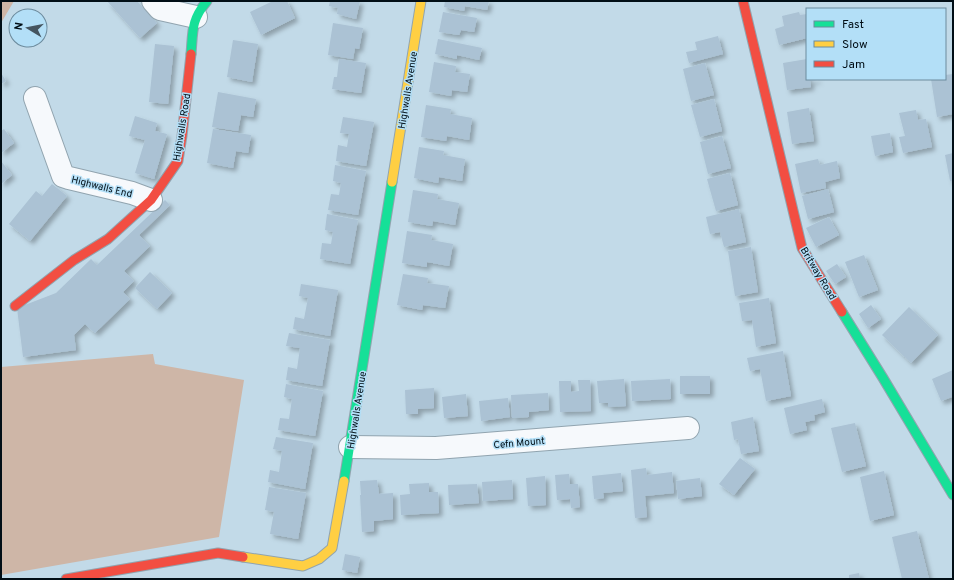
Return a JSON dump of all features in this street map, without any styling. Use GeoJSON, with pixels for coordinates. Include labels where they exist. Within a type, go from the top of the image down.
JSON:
{"type":"FeatureCollection","features":[{"type":"Feature","properties":{"kind":"street","name":"Highwalls Road"},"geometry":{"type":"LineString","coordinates":[[15,306],[74,260],[108,239],[151,200],[178,161],[193,31],[201,9],[160,9],[153,1]]}},
{"type":"Feature","properties":{"kind":"street","name":"Highwalls Avenue"},"geometry":{"type":"LineString","coordinates":[[66,579],[218,553],[303,566],[319,559],[332,548],[350,448],[421,1]]}},
{"type":"Feature","properties":{"kind":"street","name":"Britway Road"},"geometry":{"type":"LineString","coordinates":[[744,1],[802,248],[883,378],[953,495]]}},
{"type":"Feature","properties":{"kind":"street","name":"Highwalls End"},"geometry":{"type":"LineString","coordinates":[[35,98],[63,176],[132,193],[151,200]]}},
{"type":"Feature","properties":{"kind":"street","name":"Cefn Mount"},"geometry":{"type":"LineString","coordinates":[[350,448],[436,448],[688,428]]}},
{"type":"Feature","properties":{"kind":"shaded area"},"geometry":{"type":"Polygon","coordinates":[[[1,1],[14,1],[10,8],[8,8],[8,11],[1,23],[1,1]]]}},
{"type":"Feature","properties":{"kind":"shaded area"},"geometry":{"type":"Polygon","coordinates":[[[153,354],[155,364],[244,380],[219,537],[1,575],[1,367],[153,354]]]}},
{"type":"Feature","properties":{"kind":"building"},"geometry":{"type":"Polygon","coordinates":[[[107,1],[137,1],[157,23],[140,38],[107,1]]]}},
{"type":"Feature","properties":{"kind":"building"},"geometry":{"type":"Polygon","coordinates":[[[273,1],[287,1],[295,18],[261,35],[250,12],[273,1]]]}},
{"type":"Feature","properties":{"kind":"building"},"geometry":{"type":"Polygon","coordinates":[[[330,1],[360,1],[356,19],[337,14],[338,8],[329,6],[330,1]]]}},
{"type":"Feature","properties":{"kind":"building"},"geometry":{"type":"Polygon","coordinates":[[[445,1],[489,1],[487,10],[465,6],[464,11],[444,7],[445,1]]]}},
{"type":"Feature","properties":{"kind":"building"},"geometry":{"type":"Polygon","coordinates":[[[443,12],[477,18],[474,32],[461,30],[459,35],[439,32],[443,12]]]}},
{"type":"Feature","properties":{"kind":"building"},"geometry":{"type":"Polygon","coordinates":[[[799,12],[800,15],[806,14],[806,38],[779,45],[775,29],[784,26],[782,16],[799,12]]]}},
{"type":"Feature","properties":{"kind":"building"},"geometry":{"type":"Polygon","coordinates":[[[333,23],[363,28],[359,49],[355,48],[353,59],[328,55],[333,23]]]}},
{"type":"Feature","properties":{"kind":"building"},"geometry":{"type":"Polygon","coordinates":[[[718,36],[723,54],[689,63],[686,52],[697,50],[695,42],[718,36]]]}},
{"type":"Feature","properties":{"kind":"building"},"geometry":{"type":"Polygon","coordinates":[[[438,39],[482,48],[479,60],[457,55],[457,59],[435,54],[438,39]]]}},
{"type":"Feature","properties":{"kind":"building"},"geometry":{"type":"Polygon","coordinates":[[[233,40],[258,44],[252,82],[227,77],[233,40]]]}},
{"type":"Feature","properties":{"kind":"building"},"geometry":{"type":"Polygon","coordinates":[[[155,44],[174,46],[168,104],[149,102],[155,44]]]}},
{"type":"Feature","properties":{"kind":"building"},"geometry":{"type":"Polygon","coordinates":[[[339,59],[366,63],[361,93],[332,89],[334,77],[337,77],[339,59]]]}},
{"type":"Feature","properties":{"kind":"building"},"geometry":{"type":"Polygon","coordinates":[[[806,59],[806,80],[818,80],[810,81],[811,87],[787,90],[783,63],[806,59]]]}},
{"type":"Feature","properties":{"kind":"building"},"geometry":{"type":"Polygon","coordinates":[[[434,62],[456,66],[455,72],[470,74],[467,92],[452,90],[451,96],[429,92],[434,62]]]}},
{"type":"Feature","properties":{"kind":"building"},"geometry":{"type":"Polygon","coordinates":[[[705,63],[714,95],[691,101],[683,69],[705,63]]]}},
{"type":"Feature","properties":{"kind":"building"},"geometry":{"type":"Polygon","coordinates":[[[1,73],[6,81],[1,84],[1,73]]]}},
{"type":"Feature","properties":{"kind":"building"},"geometry":{"type":"Polygon","coordinates":[[[953,74],[953,114],[937,117],[931,80],[946,80],[946,75],[953,74]]]}},
{"type":"Feature","properties":{"kind":"building"},"geometry":{"type":"Polygon","coordinates":[[[218,92],[256,99],[253,117],[241,115],[238,131],[212,127],[218,92]]]}},
{"type":"Feature","properties":{"kind":"building"},"geometry":{"type":"Polygon","coordinates":[[[714,99],[722,131],[700,137],[691,105],[714,99]]]}},
{"type":"Feature","properties":{"kind":"building"},"geometry":{"type":"Polygon","coordinates":[[[426,105],[451,109],[450,114],[472,118],[469,140],[447,136],[446,141],[421,137],[426,105]]]}},
{"type":"Feature","properties":{"kind":"building"},"geometry":{"type":"Polygon","coordinates":[[[809,108],[814,141],[792,144],[787,112],[809,108]]]}},
{"type":"Feature","properties":{"kind":"building"},"geometry":{"type":"Polygon","coordinates":[[[916,110],[918,120],[926,119],[932,147],[903,153],[899,137],[905,136],[899,113],[916,110]]]}},
{"type":"Feature","properties":{"kind":"building"},"geometry":{"type":"Polygon","coordinates":[[[135,116],[157,123],[155,131],[167,134],[154,179],[135,173],[145,140],[129,136],[135,116]]]}},
{"type":"Feature","properties":{"kind":"building"},"geometry":{"type":"Polygon","coordinates":[[[343,117],[374,122],[366,166],[336,161],[338,145],[347,147],[349,134],[340,133],[343,117]]]}},
{"type":"Feature","properties":{"kind":"building"},"geometry":{"type":"Polygon","coordinates":[[[4,129],[14,143],[1,153],[1,131],[4,129]]]}},
{"type":"Feature","properties":{"kind":"building"},"geometry":{"type":"Polygon","coordinates":[[[213,129],[251,135],[248,153],[236,151],[233,168],[207,163],[213,129]]]}},
{"type":"Feature","properties":{"kind":"building"},"geometry":{"type":"Polygon","coordinates":[[[890,133],[893,152],[875,156],[871,136],[890,133]]]}},
{"type":"Feature","properties":{"kind":"building"},"geometry":{"type":"Polygon","coordinates":[[[722,136],[731,168],[708,174],[700,142],[722,136]]]}},
{"type":"Feature","properties":{"kind":"building"},"geometry":{"type":"Polygon","coordinates":[[[419,147],[444,151],[443,155],[465,159],[462,181],[439,177],[438,183],[414,178],[419,147]]]}},
{"type":"Feature","properties":{"kind":"building"},"geometry":{"type":"Polygon","coordinates":[[[953,153],[953,181],[950,181],[945,155],[953,153]]]}},
{"type":"Feature","properties":{"kind":"building"},"geometry":{"type":"Polygon","coordinates":[[[818,159],[820,165],[837,161],[840,178],[825,182],[826,188],[801,193],[795,164],[818,159]]]}},
{"type":"Feature","properties":{"kind":"building"},"geometry":{"type":"Polygon","coordinates":[[[1,161],[12,175],[1,184],[1,161]]]}},
{"type":"Feature","properties":{"kind":"building"},"geometry":{"type":"Polygon","coordinates":[[[335,165],[366,171],[358,215],[328,210],[331,194],[339,195],[341,183],[333,181],[335,165]]]}},
{"type":"Feature","properties":{"kind":"building"},"geometry":{"type":"Polygon","coordinates":[[[730,173],[738,205],[716,211],[707,179],[730,173]]]}},
{"type":"Feature","properties":{"kind":"building"},"geometry":{"type":"Polygon","coordinates":[[[52,184],[67,196],[30,241],[9,224],[36,191],[42,196],[52,184]]]}},
{"type":"Feature","properties":{"kind":"building"},"geometry":{"type":"Polygon","coordinates":[[[828,189],[834,212],[808,219],[802,196],[828,189]]]}},
{"type":"Feature","properties":{"kind":"building"},"geometry":{"type":"Polygon","coordinates":[[[413,190],[438,194],[437,199],[459,203],[455,225],[433,221],[432,226],[408,222],[413,190]]]}},
{"type":"Feature","properties":{"kind":"building"},"geometry":{"type":"Polygon","coordinates":[[[165,200],[170,205],[139,235],[150,246],[124,271],[134,281],[123,292],[130,299],[95,333],[85,324],[74,335],[76,350],[23,357],[17,308],[56,293],[91,259],[97,265],[165,200]]]}},
{"type":"Feature","properties":{"kind":"building"},"geometry":{"type":"Polygon","coordinates":[[[739,209],[746,242],[724,247],[720,232],[710,234],[706,217],[739,209]]]}},
{"type":"Feature","properties":{"kind":"building"},"geometry":{"type":"Polygon","coordinates":[[[327,214],[358,220],[350,264],[320,259],[322,243],[331,244],[333,232],[325,230],[327,214]]]}},
{"type":"Feature","properties":{"kind":"building"},"geometry":{"type":"Polygon","coordinates":[[[829,217],[839,235],[816,247],[806,228],[829,217]]]}},
{"type":"Feature","properties":{"kind":"building"},"geometry":{"type":"Polygon","coordinates":[[[407,231],[432,235],[431,240],[453,244],[449,266],[427,262],[427,267],[402,263],[407,231]]]}},
{"type":"Feature","properties":{"kind":"building"},"geometry":{"type":"Polygon","coordinates":[[[751,247],[758,292],[735,296],[728,251],[751,247]]]}},
{"type":"Feature","properties":{"kind":"building"},"geometry":{"type":"Polygon","coordinates":[[[864,255],[878,290],[859,297],[845,262],[864,255]]]}},
{"type":"Feature","properties":{"kind":"building"},"geometry":{"type":"Polygon","coordinates":[[[837,264],[846,277],[835,284],[826,271],[837,264]]]}},
{"type":"Feature","properties":{"kind":"building"},"geometry":{"type":"Polygon","coordinates":[[[150,272],[172,293],[157,309],[135,288],[150,272]]]}},
{"type":"Feature","properties":{"kind":"building"},"geometry":{"type":"Polygon","coordinates":[[[403,274],[428,278],[427,283],[449,286],[445,308],[423,305],[422,310],[397,305],[403,274]]]}},
{"type":"Feature","properties":{"kind":"building"},"geometry":{"type":"Polygon","coordinates":[[[301,284],[338,290],[330,336],[293,329],[295,317],[304,319],[308,298],[299,296],[301,284]]]}},
{"type":"Feature","properties":{"kind":"building"},"geometry":{"type":"Polygon","coordinates":[[[769,298],[776,343],[756,347],[752,320],[742,321],[739,303],[769,298]]]}},
{"type":"Feature","properties":{"kind":"building"},"geometry":{"type":"Polygon","coordinates":[[[871,305],[881,319],[868,328],[859,314],[871,305]]]}},
{"type":"Feature","properties":{"kind":"building"},"geometry":{"type":"Polygon","coordinates":[[[909,307],[938,335],[911,363],[882,335],[909,307]]]}},
{"type":"Feature","properties":{"kind":"building"},"geometry":{"type":"Polygon","coordinates":[[[289,333],[330,340],[322,386],[286,380],[288,367],[297,369],[300,348],[286,346],[289,333]]]}},
{"type":"Feature","properties":{"kind":"building"},"geometry":{"type":"Polygon","coordinates":[[[783,351],[791,396],[766,401],[760,369],[750,371],[747,358],[783,351]]]}},
{"type":"Feature","properties":{"kind":"building"},"geometry":{"type":"Polygon","coordinates":[[[953,370],[953,400],[952,397],[941,401],[932,379],[953,370]]]}},
{"type":"Feature","properties":{"kind":"building"},"geometry":{"type":"Polygon","coordinates":[[[680,376],[710,376],[710,394],[680,394],[680,376]]]}},
{"type":"Feature","properties":{"kind":"building"},"geometry":{"type":"Polygon","coordinates":[[[624,379],[626,406],[608,407],[608,403],[599,403],[597,381],[624,379]]]}},
{"type":"Feature","properties":{"kind":"building"},"geometry":{"type":"Polygon","coordinates":[[[670,379],[671,399],[632,401],[631,381],[670,379]]]}},
{"type":"Feature","properties":{"kind":"building"},"geometry":{"type":"Polygon","coordinates":[[[578,380],[590,380],[591,411],[560,412],[559,381],[571,381],[571,392],[579,391],[578,380]]]}},
{"type":"Feature","properties":{"kind":"building"},"geometry":{"type":"Polygon","coordinates":[[[286,384],[323,391],[315,436],[278,430],[280,418],[289,419],[292,399],[284,397],[286,384]]]}},
{"type":"Feature","properties":{"kind":"building"},"geometry":{"type":"Polygon","coordinates":[[[434,388],[434,408],[418,409],[418,414],[406,414],[405,390],[434,388]]]}},
{"type":"Feature","properties":{"kind":"building"},"geometry":{"type":"Polygon","coordinates":[[[548,393],[549,410],[529,412],[529,417],[512,418],[511,395],[548,393]]]}},
{"type":"Feature","properties":{"kind":"building"},"geometry":{"type":"Polygon","coordinates":[[[466,394],[468,416],[444,418],[442,397],[466,394]]]}},
{"type":"Feature","properties":{"kind":"building"},"geometry":{"type":"Polygon","coordinates":[[[508,398],[510,417],[481,421],[479,401],[508,398]]]}},
{"type":"Feature","properties":{"kind":"building"},"geometry":{"type":"Polygon","coordinates":[[[822,399],[825,412],[814,415],[815,420],[805,422],[807,430],[790,434],[784,408],[822,399]]]}},
{"type":"Feature","properties":{"kind":"building"},"geometry":{"type":"Polygon","coordinates":[[[753,417],[759,451],[741,454],[738,439],[734,440],[731,422],[753,417]]]}},
{"type":"Feature","properties":{"kind":"building"},"geometry":{"type":"Polygon","coordinates":[[[855,423],[866,466],[842,472],[831,428],[855,423]]]}},
{"type":"Feature","properties":{"kind":"building"},"geometry":{"type":"Polygon","coordinates":[[[276,437],[313,443],[305,489],[268,482],[270,470],[279,472],[282,451],[273,449],[276,437]]]}},
{"type":"Feature","properties":{"kind":"building"},"geometry":{"type":"Polygon","coordinates":[[[740,458],[755,469],[734,495],[719,484],[740,458]]]}},
{"type":"Feature","properties":{"kind":"building"},"geometry":{"type":"Polygon","coordinates":[[[646,468],[647,475],[672,472],[674,493],[645,496],[647,517],[635,518],[631,470],[646,468]]]}},
{"type":"Feature","properties":{"kind":"building"},"geometry":{"type":"Polygon","coordinates":[[[884,471],[894,515],[870,521],[860,477],[884,471]]]}},
{"type":"Feature","properties":{"kind":"building"},"geometry":{"type":"Polygon","coordinates":[[[621,473],[623,491],[603,493],[604,498],[594,499],[592,476],[621,473]]]}},
{"type":"Feature","properties":{"kind":"building"},"geometry":{"type":"Polygon","coordinates":[[[569,474],[570,484],[578,484],[580,507],[571,508],[570,499],[557,500],[555,475],[569,474]]]}},
{"type":"Feature","properties":{"kind":"building"},"geometry":{"type":"Polygon","coordinates":[[[545,476],[546,505],[528,506],[526,478],[545,476]]]}},
{"type":"Feature","properties":{"kind":"building"},"geometry":{"type":"Polygon","coordinates":[[[700,478],[702,496],[678,499],[676,481],[700,478]]]}},
{"type":"Feature","properties":{"kind":"building"},"geometry":{"type":"Polygon","coordinates":[[[377,480],[379,494],[393,493],[393,519],[374,521],[374,531],[362,532],[360,481],[377,480]]]}},
{"type":"Feature","properties":{"kind":"building"},"geometry":{"type":"Polygon","coordinates":[[[512,480],[513,499],[483,501],[482,482],[512,480]]]}},
{"type":"Feature","properties":{"kind":"building"},"geometry":{"type":"Polygon","coordinates":[[[429,483],[429,492],[438,492],[439,513],[401,515],[400,495],[410,494],[409,484],[429,483]]]}},
{"type":"Feature","properties":{"kind":"building"},"geometry":{"type":"Polygon","coordinates":[[[477,484],[479,503],[449,505],[448,485],[477,484]]]}},
{"type":"Feature","properties":{"kind":"building"},"geometry":{"type":"Polygon","coordinates":[[[269,487],[306,493],[298,539],[270,534],[274,512],[265,510],[269,487]]]}},
{"type":"Feature","properties":{"kind":"building"},"geometry":{"type":"Polygon","coordinates":[[[917,531],[929,579],[902,579],[892,537],[917,531]]]}},
{"type":"Feature","properties":{"kind":"building"},"geometry":{"type":"Polygon","coordinates":[[[345,554],[360,557],[357,573],[342,570],[345,554]]]}},
{"type":"Feature","properties":{"kind":"building"},"geometry":{"type":"Polygon","coordinates":[[[859,573],[860,579],[849,579],[849,575],[859,573]]]}},
{"type":"Feature","properties":{"kind":"traffic: fast"},"geometry":{"type":"LineString","coordinates":[[191,54],[195,20],[207,1]]}},
{"type":"Feature","properties":{"kind":"traffic: fast"},"geometry":{"type":"LineString","coordinates":[[344,481],[392,182]]}},
{"type":"Feature","properties":{"kind":"traffic: fast"},"geometry":{"type":"LineString","coordinates":[[842,312],[953,495]]}},
{"type":"Feature","properties":{"kind":"traffic: slow"},"geometry":{"type":"LineString","coordinates":[[392,182],[421,1]]}},
{"type":"Feature","properties":{"kind":"traffic: slow"},"geometry":{"type":"LineString","coordinates":[[243,557],[303,566],[319,559],[332,548],[344,481]]}},
{"type":"Feature","properties":{"kind":"traffic: jam"},"geometry":{"type":"LineString","coordinates":[[743,1],[802,248],[842,312]]}},
{"type":"Feature","properties":{"kind":"traffic: jam"},"geometry":{"type":"LineString","coordinates":[[15,306],[74,260],[108,239],[151,200],[178,161],[191,54]]}},
{"type":"Feature","properties":{"kind":"traffic: jam"},"geometry":{"type":"LineString","coordinates":[[66,579],[218,553],[243,557]]}}]}
